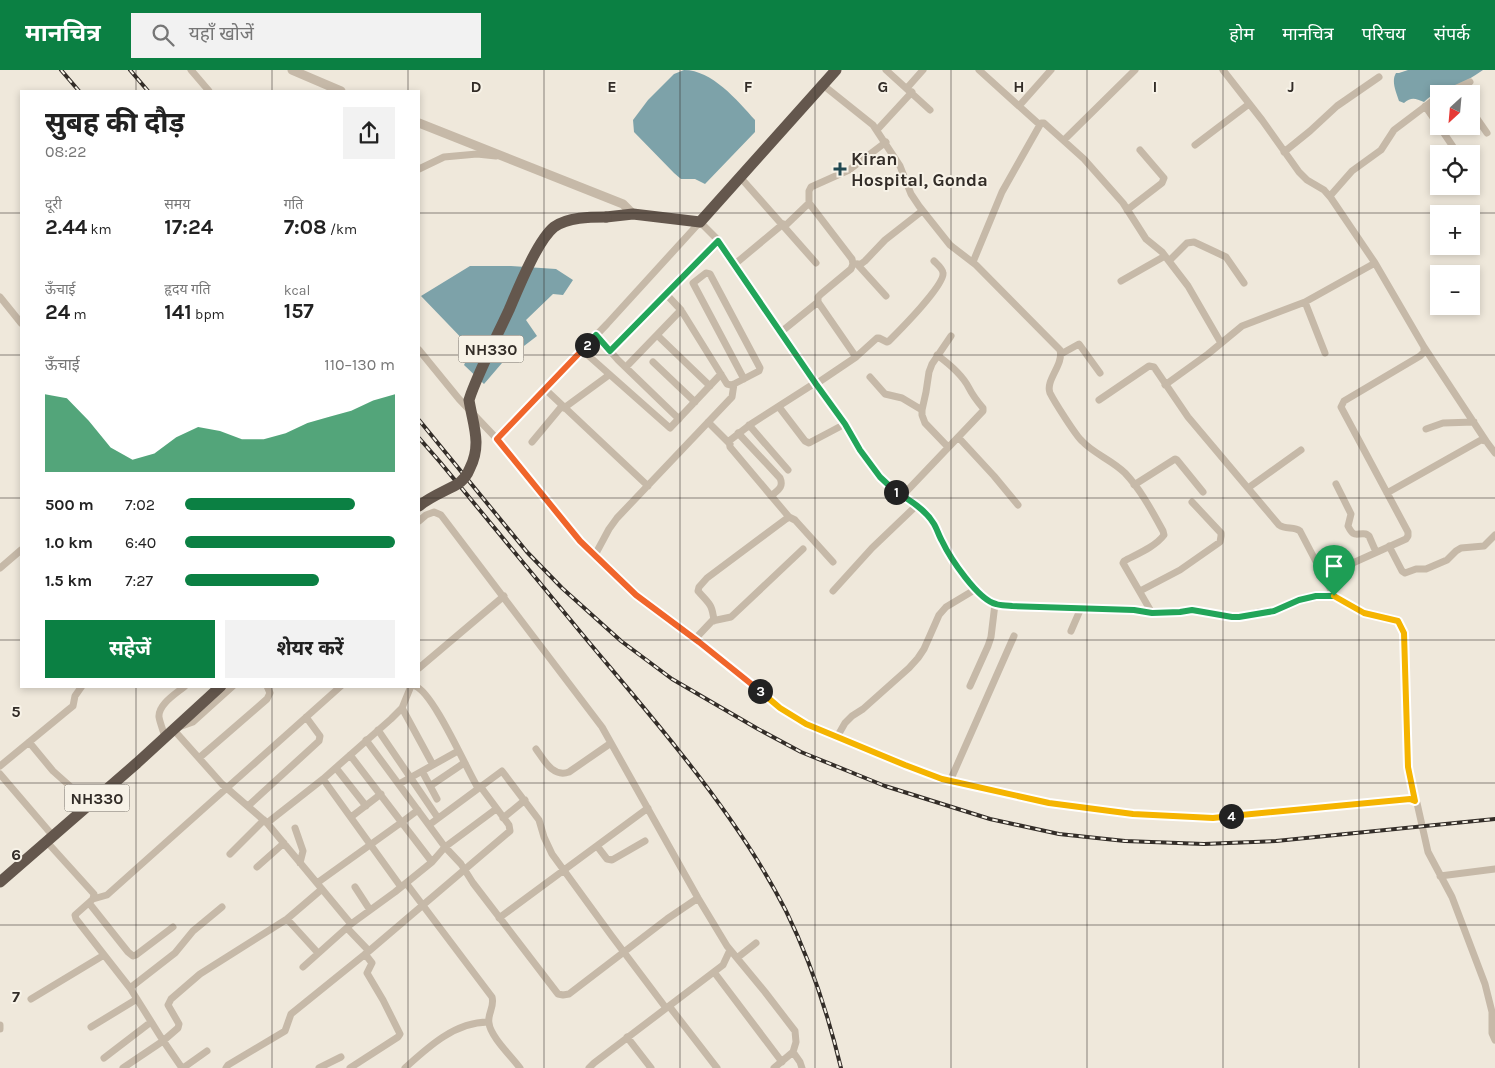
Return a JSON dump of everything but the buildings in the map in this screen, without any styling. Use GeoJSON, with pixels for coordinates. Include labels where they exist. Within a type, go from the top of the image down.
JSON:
{"type":"FeatureCollection","features":[{"type":"Feature","properties":{"kind":"highway"},"geometry":{"type":"LineString","coordinates":[[700,222],[836,70]]}},
{"type":"Feature","properties":{"kind":"highway","name":"NH330"},"geometry":{"type":"LineString","coordinates":[[420,505],[464,480],[476,457],[477,448],[469,400],[525,274],[544,237],[555,226],[587,217],[633,214],[700,222]]}},
{"type":"Feature","properties":{"kind":"highway","name":"NH330"},"geometry":{"type":"LineString","coordinates":[[0,882],[90,804],[218,688]]}},
{"type":"Feature","properties":{"kind":"street"},"geometry":{"type":"LineString","coordinates":[[191,70],[208,90]]}},
{"type":"Feature","properties":{"kind":"street"},"geometry":{"type":"LineString","coordinates":[[292,70],[339,90]]}},
{"type":"Feature","properties":{"kind":"street"},"geometry":{"type":"LineString","coordinates":[[886,70],[930,110]]}},
{"type":"Feature","properties":{"kind":"street"},"geometry":{"type":"LineString","coordinates":[[877,130],[923,70]]}},
{"type":"Feature","properties":{"kind":"street"},"geometry":{"type":"LineString","coordinates":[[978,70],[1040,125]]}},
{"type":"Feature","properties":{"kind":"street"},"geometry":{"type":"LineString","coordinates":[[1019,106],[1051,70]]}},
{"type":"Feature","properties":{"kind":"street"},"geometry":{"type":"LineString","coordinates":[[1064,140],[1135,70]]}},
{"type":"Feature","properties":{"kind":"street"},"geometry":{"type":"LineString","coordinates":[[1223,70],[1303,176],[1330,196],[1375,263],[1424,347],[1495,453]]}},
{"type":"Feature","properties":{"kind":"street"},"geometry":{"type":"LineString","coordinates":[[1284,152],[1348,98],[1379,77]]}},
{"type":"Feature","properties":{"kind":"street"},"geometry":{"type":"LineString","coordinates":[[1466,85],[1470,82]]}},
{"type":"Feature","properties":{"kind":"street"},"geometry":{"type":"LineString","coordinates":[[822,85],[873,125],[886,142],[900,166],[911,194],[950,245],[973,262],[1060,350],[1058,367],[1050,383],[1050,393],[1081,441],[1116,465],[1126,475],[1146,500],[1164,535],[1143,550],[1124,560],[1124,565],[1152,613]]}},
{"type":"Feature","properties":{"kind":"street"},"geometry":{"type":"LineString","coordinates":[[1330,196],[1352,171],[1381,150],[1394,130],[1430,102]]}},
{"type":"Feature","properties":{"kind":"street"},"geometry":{"type":"LineString","coordinates":[[1195,144],[1249,104]]}},
{"type":"Feature","properties":{"kind":"street"},"geometry":{"type":"LineString","coordinates":[[1425,106],[1430,113]]}},
{"type":"Feature","properties":{"kind":"street"},"geometry":{"type":"LineString","coordinates":[[420,123],[623,204],[633,214]]}},
{"type":"Feature","properties":{"kind":"street"},"geometry":{"type":"LineString","coordinates":[[973,262],[1002,192],[1041,123],[1044,123],[1084,158],[1123,203],[1146,239],[1162,252],[1188,286],[1221,343]]}},
{"type":"Feature","properties":{"kind":"street"},"geometry":{"type":"LineString","coordinates":[[1480,123],[1487,133]]}},
{"type":"Feature","properties":{"kind":"street"},"geometry":{"type":"LineString","coordinates":[[886,142],[850,170],[811,187],[809,191],[810,203],[855,264],[886,296]]}},
{"type":"Feature","properties":{"kind":"street"},"geometry":{"type":"LineString","coordinates":[[1127,210],[1162,182],[1164,178],[1140,150]]}},
{"type":"Feature","properties":{"kind":"street"},"geometry":{"type":"LineString","coordinates":[[420,169],[444,157],[477,154],[504,157]]}},
{"type":"Feature","properties":{"kind":"street"},"geometry":{"type":"LineString","coordinates":[[740,177],[816,263]]}},
{"type":"Feature","properties":{"kind":"street"},"geometry":{"type":"LineString","coordinates":[[735,264],[810,203]]}},
{"type":"Feature","properties":{"kind":"street"},"geometry":{"type":"LineString","coordinates":[[855,264],[861,264],[865,261],[885,240],[922,210]]}},
{"type":"Feature","properties":{"kind":"street"},"geometry":{"type":"LineString","coordinates":[[497,439],[700,222],[718,241],[735,264],[880,477],[895,491],[917,505],[933,522],[942,542],[959,569],[985,598],[995,604],[1134,610],[1152,613],[1192,610],[1239,617],[1274,611],[1299,600],[1316,596],[1334,596],[1364,613],[1398,621],[1404,633],[1408,767],[1415,801],[1428,852],[1452,897],[1485,984],[1492,1012],[1492,1033],[1495,1040]]}},
{"type":"Feature","properties":{"kind":"street"},"geometry":{"type":"LineString","coordinates":[[610,351],[718,241]]}},
{"type":"Feature","properties":{"kind":"street"},"geometry":{"type":"LineString","coordinates":[[1120,281],[1167,258],[1187,243],[1194,242],[1226,257],[1244,282]]}},
{"type":"Feature","properties":{"kind":"street"},"geometry":{"type":"LineString","coordinates":[[730,444],[730,439],[749,425],[856,357],[877,338],[889,341],[932,295],[943,277],[934,261]]}},
{"type":"Feature","properties":{"kind":"street"},"geometry":{"type":"LineString","coordinates":[[1166,385],[1242,326],[1305,302],[1375,263]]}},
{"type":"Feature","properties":{"kind":"street"},"geometry":{"type":"LineString","coordinates":[[855,264],[818,297],[818,302],[856,357]]}},
{"type":"Feature","properties":{"kind":"street"},"geometry":{"type":"LineString","coordinates":[[666,294],[681,310],[728,385],[734,384],[759,372],[760,368],[710,274],[706,273],[693,283],[744,379]]}},
{"type":"Feature","properties":{"kind":"street"},"geometry":{"type":"LineString","coordinates":[[0,297],[20,322]]}},
{"type":"Feature","properties":{"kind":"street"},"geometry":{"type":"LineString","coordinates":[[781,332],[818,302]]}},
{"type":"Feature","properties":{"kind":"street"},"geometry":{"type":"LineString","coordinates":[[1305,302],[1325,353]]}},
{"type":"Feature","properties":{"kind":"street"},"geometry":{"type":"LineString","coordinates":[[626,367],[681,310]]}},
{"type":"Feature","properties":{"kind":"street"},"geometry":{"type":"LineString","coordinates":[[657,334],[710,386]]}},
{"type":"Feature","properties":{"kind":"street"},"geometry":{"type":"LineString","coordinates":[[596,335],[680,419]]}},
{"type":"Feature","properties":{"kind":"street"},"geometry":{"type":"LineString","coordinates":[[948,447],[925,423],[922,410],[929,372],[937,355],[951,336]]}},
{"type":"Feature","properties":{"kind":"street"},"geometry":{"type":"LineString","coordinates":[[1061,354],[1079,344],[1100,373]]}},
{"type":"Feature","properties":{"kind":"street"},"geometry":{"type":"LineString","coordinates":[[1324,576],[1406,538],[1409,534],[1342,410],[1341,404],[1420,356],[1424,352],[1424,347]]}},
{"type":"Feature","properties":{"kind":"street"},"geometry":{"type":"LineString","coordinates":[[582,350],[668,428],[672,427],[680,419],[721,374]]}},
{"type":"Feature","properties":{"kind":"street"},"geometry":{"type":"LineString","coordinates":[[420,351],[459,399],[497,439],[580,541],[636,595],[695,639],[780,708],[806,724],[905,765],[950,781],[1049,803],[1133,814],[1213,818],[1410,799],[1415,801]]}},
{"type":"Feature","properties":{"kind":"street"},"geometry":{"type":"LineString","coordinates":[[903,496],[983,411],[983,408],[971,393],[970,388],[958,373],[937,355]]}},
{"type":"Feature","properties":{"kind":"street"},"geometry":{"type":"LineString","coordinates":[[653,362],[695,402]]}},
{"type":"Feature","properties":{"kind":"street"},"geometry":{"type":"LineString","coordinates":[[1099,400],[1149,366],[1154,367],[1188,416],[1281,526],[1284,528],[1296,528],[1300,531],[1334,596]]}},
{"type":"Feature","properties":{"kind":"street"},"geometry":{"type":"LineString","coordinates":[[532,442],[563,406],[609,375]]}},
{"type":"Feature","properties":{"kind":"street"},"geometry":{"type":"LineString","coordinates":[[870,378],[885,394],[902,398],[922,410]]}},
{"type":"Feature","properties":{"kind":"street"},"geometry":{"type":"LineString","coordinates":[[595,555],[613,524],[732,396],[734,384]]}},
{"type":"Feature","properties":{"kind":"street"},"geometry":{"type":"LineString","coordinates":[[545,389],[648,486]]}},
{"type":"Feature","properties":{"kind":"street"},"geometry":{"type":"LineString","coordinates":[[779,407],[807,443],[812,443],[845,424]]}},
{"type":"Feature","properties":{"kind":"street"},"geometry":{"type":"LineString","coordinates":[[708,422],[730,444],[789,518],[795,520],[833,562]]}},
{"type":"Feature","properties":{"kind":"street"},"geometry":{"type":"LineString","coordinates":[[1426,430],[1443,423],[1474,422]]}},
{"type":"Feature","properties":{"kind":"street"},"geometry":{"type":"LineString","coordinates":[[749,425],[788,470]]}},
{"type":"Feature","properties":{"kind":"street"},"geometry":{"type":"LineString","coordinates":[[738,433],[780,478],[781,486],[771,496]]}},
{"type":"Feature","properties":{"kind":"street"},"geometry":{"type":"LineString","coordinates":[[958,437],[1018,505]]}},
{"type":"Feature","properties":{"kind":"street"},"geometry":{"type":"LineString","coordinates":[[1387,493],[1481,440],[1486,441]]}},
{"type":"Feature","properties":{"kind":"street"},"geometry":{"type":"LineString","coordinates":[[1248,488],[1301,450]]}},
{"type":"Feature","properties":{"kind":"street"},"geometry":{"type":"LineString","coordinates":[[1134,485],[1174,459],[1177,460],[1203,492]]}},
{"type":"Feature","properties":{"kind":"street"},"geometry":{"type":"LineString","coordinates":[[1336,484],[1351,514],[1348,526],[1351,533],[1369,536],[1376,552]]}},
{"type":"Feature","properties":{"kind":"street"},"geometry":{"type":"LineString","coordinates":[[1140,591],[1180,570],[1220,542],[1222,536],[1220,533],[1192,502]]}},
{"type":"Feature","properties":{"kind":"street"},"geometry":{"type":"LineString","coordinates":[[834,591],[872,548],[917,505]]}},
{"type":"Feature","properties":{"kind":"street"},"geometry":{"type":"LineString","coordinates":[[420,520],[434,512],[441,515],[602,727],[698,898],[730,950],[766,992],[795,1031],[796,1042],[793,1052],[774,1068]]}},
{"type":"Feature","properties":{"kind":"street"},"geometry":{"type":"LineString","coordinates":[[714,620],[713,608],[709,601],[698,591],[699,587],[715,572],[789,518]]}},
{"type":"Feature","properties":{"kind":"street"},"geometry":{"type":"LineString","coordinates":[[1389,546],[1402,571],[1405,573],[1416,569],[1426,569],[1447,560],[1461,548],[1484,546],[1495,535]]}},
{"type":"Feature","properties":{"kind":"street"},"geometry":{"type":"LineString","coordinates":[[695,639],[714,620],[731,617],[803,549]]}},
{"type":"Feature","properties":{"kind":"street"},"geometry":{"type":"LineString","coordinates":[[0,568],[20,551]]}},
{"type":"Feature","properties":{"kind":"street"},"geometry":{"type":"LineString","coordinates":[[837,737],[845,723],[852,716],[909,668],[918,658],[939,616],[946,607],[976,589]]}},
{"type":"Feature","properties":{"kind":"street"},"geometry":{"type":"LineString","coordinates":[[420,667],[504,596]]}},
{"type":"Feature","properties":{"kind":"street"},"geometry":{"type":"LineString","coordinates":[[970,686],[991,637],[995,604]]}},
{"type":"Feature","properties":{"kind":"street"},"geometry":{"type":"LineString","coordinates":[[1071,631],[1081,608]]}},
{"type":"Feature","properties":{"kind":"street"},"geometry":{"type":"LineString","coordinates":[[950,781],[1014,636]]}},
{"type":"Feature","properties":{"kind":"street"},"geometry":{"type":"LineString","coordinates":[[0,766],[72,706],[75,696],[81,688]]}},
{"type":"Feature","properties":{"kind":"street"},"geometry":{"type":"LineString","coordinates":[[183,688],[160,710],[159,718],[169,733],[199,758],[226,788],[266,822],[320,886],[349,926],[372,963],[367,973],[400,1034],[350,1068]]}},
{"type":"Feature","properties":{"kind":"street"},"geometry":{"type":"LineString","coordinates":[[169,733],[193,722],[231,688]]}},
{"type":"Feature","properties":{"kind":"street"},"geometry":{"type":"LineString","coordinates":[[199,758],[267,698],[270,693],[268,688]]}},
{"type":"Feature","properties":{"kind":"street"},"geometry":{"type":"LineString","coordinates":[[207,1051],[182,1068],[130,988],[75,917],[76,913],[91,901],[107,895],[339,688]]}},
{"type":"Feature","properties":{"kind":"street"},"geometry":{"type":"LineString","coordinates":[[230,854],[266,822],[336,768],[402,708],[410,688]]}},
{"type":"Feature","properties":{"kind":"street"},"geometry":{"type":"LineString","coordinates":[[226,1068],[252,1049],[285,1031],[292,1014],[367,953],[510,831],[509,825],[479,787],[464,763],[435,707],[420,688]]}},
{"type":"Feature","properties":{"kind":"street"},"geometry":{"type":"LineString","coordinates":[[402,708],[433,765]]}},
{"type":"Feature","properties":{"kind":"street"},"geometry":{"type":"LineString","coordinates":[[248,806],[319,741],[320,736],[306,717]]}},
{"type":"Feature","properties":{"kind":"street"},"geometry":{"type":"LineString","coordinates":[[378,730],[438,818]]}},
{"type":"Feature","properties":{"kind":"street"},"geometry":{"type":"LineString","coordinates":[[366,740],[445,847],[461,864],[499,918],[558,994],[563,996],[568,994],[667,919],[698,898]]}},
{"type":"Feature","properties":{"kind":"street"},"geometry":{"type":"LineString","coordinates":[[30,742],[53,771],[90,804]]}},
{"type":"Feature","properties":{"kind":"street"},"geometry":{"type":"LineString","coordinates":[[536,749],[554,771],[561,774],[569,772],[611,743]]}},
{"type":"Feature","properties":{"kind":"street"},"geometry":{"type":"LineString","coordinates":[[398,784],[458,751]]}},
{"type":"Feature","properties":{"kind":"street"},"geometry":{"type":"LineString","coordinates":[[350,755],[432,862]]}},
{"type":"Feature","properties":{"kind":"street"},"geometry":{"type":"LineString","coordinates":[[430,786],[464,763]]}},
{"type":"Feature","properties":{"kind":"street"},"geometry":{"type":"LineString","coordinates":[[336,768],[366,806]]}},
{"type":"Feature","properties":{"kind":"street"},"geometry":{"type":"LineString","coordinates":[[422,770],[437,799]]}},
{"type":"Feature","properties":{"kind":"street"},"geometry":{"type":"LineString","coordinates":[[429,825],[502,770],[540,820],[544,837],[552,854],[624,952],[717,1068]]}},
{"type":"Feature","properties":{"kind":"street"},"geometry":{"type":"LineString","coordinates":[[0,774],[94,894],[91,901]]}},
{"type":"Feature","properties":{"kind":"street"},"geometry":{"type":"LineString","coordinates":[[323,779],[371,845],[403,885],[423,905],[492,997],[494,1003],[488,1022],[490,1029],[520,1068]]}},
{"type":"Feature","properties":{"kind":"street"},"geometry":{"type":"LineString","coordinates":[[351,818],[381,794]]}},
{"type":"Feature","properties":{"kind":"street"},"geometry":{"type":"LineString","coordinates":[[504,818],[525,800]]}},
{"type":"Feature","properties":{"kind":"street"},"geometry":{"type":"LineString","coordinates":[[499,918],[648,808]]}},
{"type":"Feature","properties":{"kind":"street"},"geometry":{"type":"LineString","coordinates":[[303,967],[349,926],[432,862],[445,847],[496,809]]}},
{"type":"Feature","properties":{"kind":"street"},"geometry":{"type":"LineString","coordinates":[[123,1068],[176,1030],[179,1026],[168,1005],[171,1000],[200,974],[287,919],[320,886],[418,810]]}},
{"type":"Feature","properties":{"kind":"street"},"geometry":{"type":"LineString","coordinates":[[294,828],[302,851],[300,863]]}},
{"type":"Feature","properties":{"kind":"street"},"geometry":{"type":"LineString","coordinates":[[597,846],[607,859],[612,860],[645,841]]}},
{"type":"Feature","properties":{"kind":"street"},"geometry":{"type":"LineString","coordinates":[[257,867],[284,843]]}},
{"type":"Feature","properties":{"kind":"street"},"geometry":{"type":"LineString","coordinates":[[1440,876],[1495,869]]}},
{"type":"Feature","properties":{"kind":"street"},"geometry":{"type":"LineString","coordinates":[[355,887],[370,910]]}},
{"type":"Feature","properties":{"kind":"street"},"geometry":{"type":"LineString","coordinates":[[91,901],[128,952],[133,956],[173,926]]}},
{"type":"Feature","properties":{"kind":"street"},"geometry":{"type":"LineString","coordinates":[[130,988],[175,953],[193,931],[222,907]]}},
{"type":"Feature","properties":{"kind":"street"},"geometry":{"type":"LineString","coordinates":[[287,919],[318,953]]}},
{"type":"Feature","properties":{"kind":"street"},"geometry":{"type":"LineString","coordinates":[[737,958],[756,943]]}},
{"type":"Feature","properties":{"kind":"street"},"geometry":{"type":"LineString","coordinates":[[589,1068],[724,964],[730,950]]}},
{"type":"Feature","properties":{"kind":"street"},"geometry":{"type":"LineString","coordinates":[[30,999],[104,955]]}},
{"type":"Feature","properties":{"kind":"street"},"geometry":{"type":"LineString","coordinates":[[714,972],[782,1062]]}},
{"type":"Feature","properties":{"kind":"street"},"geometry":{"type":"LineString","coordinates":[[91,1028],[137,999]]}},
{"type":"Feature","properties":{"kind":"street"},"geometry":{"type":"LineString","coordinates":[[104,1058],[151,1022]]}},
{"type":"Feature","properties":{"kind":"street"},"geometry":{"type":"LineString","coordinates":[[405,1068],[452,1032],[467,1025],[488,1022]]}},
{"type":"Feature","properties":{"kind":"street"},"geometry":{"type":"LineString","coordinates":[[627,1037],[651,1068]]}},
{"type":"Feature","properties":{"kind":"street"},"geometry":{"type":"LineString","coordinates":[[793,1052],[802,1068]]}},
{"type":"Feature","properties":{"kind":"street"},"geometry":{"type":"LineString","coordinates":[[319,1068],[341,1057]]}},
{"type":"Feature","properties":{"kind":"water"},"geometry":{"type":"Polygon","coordinates":[[[684,70],[694,71],[714,81],[732,95],[755,120],[755,132],[705,184],[695,179],[681,179],[634,132],[633,120],[648,100],[674,74],[684,70]]]}},
{"type":"Feature","properties":{"kind":"water"},"geometry":{"type":"Polygon","coordinates":[[[1408,70],[1483,70],[1458,85],[1430,85],[1430,97],[1424,102],[1413,99],[1404,103],[1399,101],[1394,87],[1396,73],[1408,70]]]}},
{"type":"Feature","properties":{"kind":"water"},"geometry":{"type":"Polygon","coordinates":[[[470,266],[556,269],[573,280],[563,295],[553,294],[526,320],[537,336],[502,363],[484,384],[464,365],[472,349],[421,296],[470,266]]]}},
{"type":"Feature","properties":{"kind":"railway"},"geometry":{"type":"LineString","coordinates":[[61,70],[78,90]]}},
{"type":"Feature","properties":{"kind":"railway"},"geometry":{"type":"LineString","coordinates":[[130,70],[147,90]]}},
{"type":"Feature","properties":{"kind":"railway"},"geometry":{"type":"LineString","coordinates":[[420,421],[527,552],[562,588],[621,641],[672,679],[758,729],[801,752],[885,786],[990,819],[1059,834],[1125,841],[1204,844],[1276,841],[1495,819]]}},
{"type":"Feature","properties":{"kind":"railway"},"geometry":{"type":"LineString","coordinates":[[420,439],[656,723],[709,789],[737,828],[775,890],[795,930],[818,988],[841,1068]]}},
{"type":"Feature","properties":{"kind":"place","name":"Kiran Hospital, Gonda"},"geometry":{"type":"Point","coordinates":[840,169]}},
{"type":"Feature","properties":{"kind":"route"},"geometry":{"type":"LineString","coordinates":[[718,241],[880,477],[895,491],[915,503],[933,522],[942,542],[959,569],[985,598],[995,604],[1134,610],[1152,613],[1192,610],[1239,617],[1259,612],[1274,611],[1299,600],[1316,596],[1334,596],[1364,613],[1398,621],[1404,633],[1408,767],[1415,801],[1410,799],[1213,818],[1133,814],[1049,803],[942,779],[806,724],[780,708],[699,642],[636,595],[580,541],[497,439],[596,335],[610,351],[718,241]]}}]}
